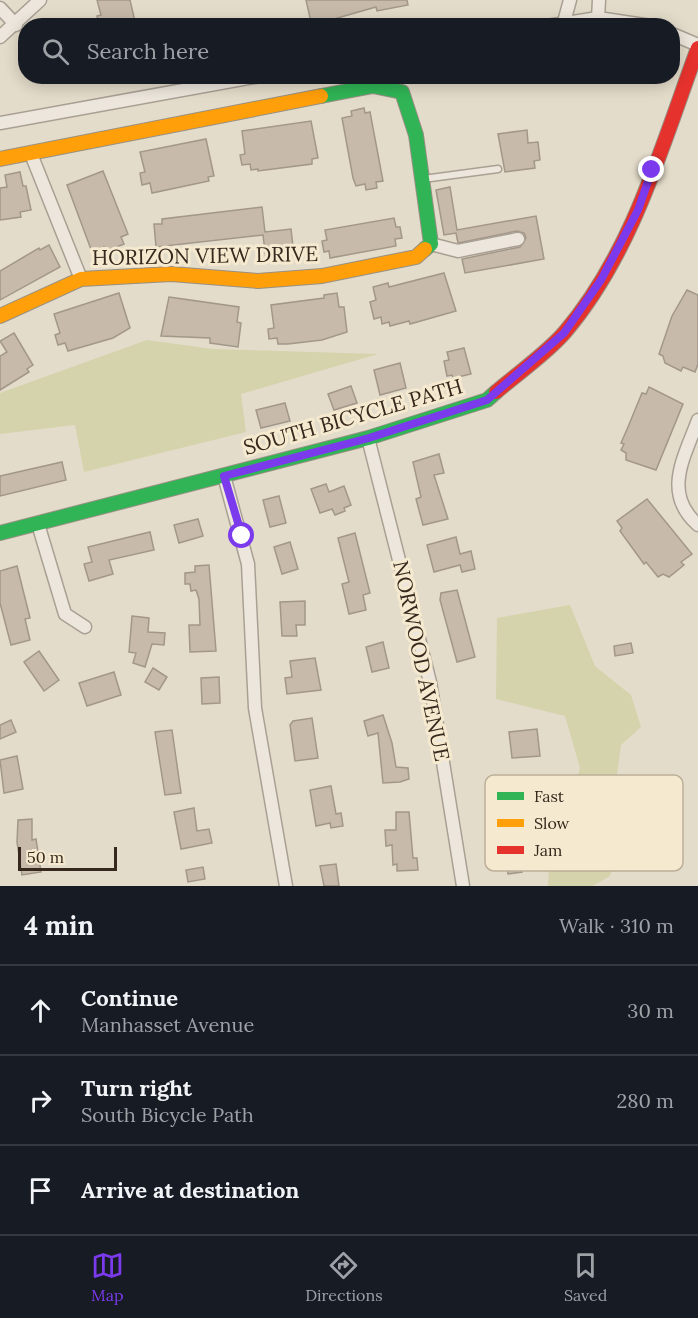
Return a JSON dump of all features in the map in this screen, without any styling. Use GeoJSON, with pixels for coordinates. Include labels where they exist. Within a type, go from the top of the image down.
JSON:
{"type":"FeatureCollection","features":[{"type":"Feature","properties":{"kind":"street"},"geometry":{"type":"LineString","coordinates":[[23,18],[40,0]]}},
{"type":"Feature","properties":{"kind":"street"},"geometry":{"type":"LineString","coordinates":[[565,18],[570,0]]}},
{"type":"Feature","properties":{"kind":"street"},"geometry":{"type":"LineString","coordinates":[[598,18],[599,0]]}},
{"type":"Feature","properties":{"kind":"street"},"geometry":{"type":"LineString","coordinates":[[0,8],[16,25],[0,37]]}},
{"type":"Feature","properties":{"kind":"street"},"geometry":{"type":"LineString","coordinates":[[680,38],[698,46]]}},
{"type":"Feature","properties":{"kind":"street","name":"SOUTH BICYCLE PATH"},"geometry":{"type":"LineString","coordinates":[[0,533],[369,438],[487,400],[564,333],[601,280],[638,210],[698,46]]}},
{"type":"Feature","properties":{"kind":"street"},"geometry":{"type":"LineString","coordinates":[[0,122],[215,84]]}},
{"type":"Feature","properties":{"kind":"street"},"geometry":{"type":"LineString","coordinates":[[0,159],[373,86],[402,92],[416,135],[431,244],[458,251],[518,239]]}},
{"type":"Feature","properties":{"kind":"street","name":"HORIZON VIEW DRIVE"},"geometry":{"type":"LineString","coordinates":[[31,154],[81,279]]}},
{"type":"Feature","properties":{"kind":"street","name":"HORIZON VIEW DRIVE"},"geometry":{"type":"LineString","coordinates":[[0,316],[81,279],[171,274],[258,281],[322,276],[416,257],[431,244]]}},
{"type":"Feature","properties":{"kind":"street"},"geometry":{"type":"LineString","coordinates":[[698,420],[678,477],[679,503],[698,525]]}},
{"type":"Feature","properties":{"kind":"street","name":"NORWOOD AVENUE"},"geometry":{"type":"LineString","coordinates":[[369,438],[430,682],[463,886]]}},
{"type":"Feature","properties":{"kind":"street"},"geometry":{"type":"LineString","coordinates":[[224,476],[248,564],[255,708],[286,886]]}},
{"type":"Feature","properties":{"kind":"street"},"geometry":{"type":"LineString","coordinates":[[38,524],[65,614],[85,627]]}},
{"type":"Feature","properties":{"kind":"lane"},"geometry":{"type":"LineString","coordinates":[[422,179],[498,169]]}},
{"type":"Feature","properties":{"kind":"green space"},"geometry":{"type":"Polygon","coordinates":[[[147,340],[213,349],[378,354],[241,394],[246,432],[84,472],[75,425],[0,434],[0,393],[147,340]]]}},
{"type":"Feature","properties":{"kind":"green space"},"geometry":{"type":"Polygon","coordinates":[[[570,605],[595,666],[631,695],[641,727],[621,745],[617,775],[578,775],[580,768],[565,716],[496,699],[497,618],[570,605]]]}},
{"type":"Feature","properties":{"kind":"green space"},"geometry":{"type":"Polygon","coordinates":[[[549,871],[611,871],[610,876],[593,886],[548,886],[549,871]]]}},
{"type":"Feature","properties":{"kind":"building"},"geometry":{"type":"Polygon","coordinates":[[[97,0],[130,0],[134,18],[97,18],[101,15],[97,0]]]}},
{"type":"Feature","properties":{"kind":"building"},"geometry":{"type":"Polygon","coordinates":[[[306,0],[407,0],[408,5],[377,11],[376,7],[338,18],[310,18],[306,0]]]}},
{"type":"Feature","properties":{"kind":"building"},"geometry":{"type":"Polygon","coordinates":[[[364,108],[365,113],[370,112],[383,181],[376,182],[377,188],[366,190],[365,184],[356,186],[353,178],[342,118],[352,116],[351,111],[364,108]]]}},
{"type":"Feature","properties":{"kind":"building"},"geometry":{"type":"Polygon","coordinates":[[[311,121],[318,158],[312,159],[312,164],[258,171],[258,169],[251,170],[250,164],[242,165],[240,155],[245,154],[242,131],[311,121]]]}},
{"type":"Feature","properties":{"kind":"building"},"geometry":{"type":"Polygon","coordinates":[[[527,130],[528,143],[538,142],[540,160],[534,161],[535,168],[505,172],[498,134],[527,130]]]}},
{"type":"Feature","properties":{"kind":"building"},"geometry":{"type":"Polygon","coordinates":[[[206,139],[214,176],[208,177],[209,181],[152,193],[150,183],[142,185],[140,173],[145,172],[140,152],[206,139]]]}},
{"type":"Feature","properties":{"kind":"building"},"geometry":{"type":"Polygon","coordinates":[[[103,171],[128,234],[121,237],[124,244],[106,251],[104,247],[92,252],[67,185],[103,171]]]}},
{"type":"Feature","properties":{"kind":"building"},"geometry":{"type":"Polygon","coordinates":[[[20,172],[23,186],[26,186],[31,210],[20,212],[21,217],[0,220],[0,188],[7,187],[5,175],[20,172]]]}},
{"type":"Feature","properties":{"kind":"building"},"geometry":{"type":"Polygon","coordinates":[[[450,187],[457,230],[536,216],[544,259],[465,273],[462,259],[520,247],[526,238],[524,233],[517,231],[458,243],[456,233],[444,235],[436,190],[450,187]]]}},
{"type":"Feature","properties":{"kind":"building"},"geometry":{"type":"Polygon","coordinates":[[[262,207],[265,232],[291,229],[294,255],[266,259],[263,235],[156,247],[154,224],[162,224],[162,219],[262,207]]]}},
{"type":"Feature","properties":{"kind":"building"},"geometry":{"type":"Polygon","coordinates":[[[394,218],[396,227],[400,227],[402,238],[395,239],[396,246],[330,258],[329,251],[324,252],[322,241],[327,240],[325,230],[394,218]]]}},
{"type":"Feature","properties":{"kind":"building"},"geometry":{"type":"Polygon","coordinates":[[[49,245],[60,267],[0,300],[0,271],[39,248],[40,250],[49,245]]]}},
{"type":"Feature","properties":{"kind":"building"},"geometry":{"type":"Polygon","coordinates":[[[444,273],[456,311],[410,324],[409,321],[390,326],[389,322],[382,324],[381,317],[374,319],[370,302],[376,300],[373,287],[388,283],[389,287],[444,273]]]}},
{"type":"Feature","properties":{"kind":"building"},"geometry":{"type":"Polygon","coordinates":[[[687,290],[698,295],[698,364],[695,372],[683,367],[681,371],[665,363],[663,356],[659,354],[672,316],[687,290]]]}},
{"type":"Feature","properties":{"kind":"building"},"geometry":{"type":"Polygon","coordinates":[[[119,293],[130,328],[113,338],[68,351],[65,343],[58,345],[55,335],[60,333],[54,314],[119,293]]]}},
{"type":"Feature","properties":{"kind":"building"},"geometry":{"type":"Polygon","coordinates":[[[337,293],[339,307],[344,307],[347,332],[322,340],[288,344],[278,344],[277,338],[269,339],[268,329],[274,328],[271,305],[324,298],[324,295],[337,293]]]}},
{"type":"Feature","properties":{"kind":"building"},"geometry":{"type":"Polygon","coordinates":[[[169,297],[239,307],[237,322],[241,323],[238,347],[210,343],[210,338],[161,336],[169,297]]]}},
{"type":"Feature","properties":{"kind":"building"},"geometry":{"type":"Polygon","coordinates":[[[14,333],[33,365],[27,369],[29,372],[0,390],[0,356],[7,352],[0,341],[14,333]]]}},
{"type":"Feature","properties":{"kind":"building"},"geometry":{"type":"Polygon","coordinates":[[[464,348],[471,374],[453,378],[452,375],[447,376],[444,361],[449,360],[447,352],[464,348]]]}},
{"type":"Feature","properties":{"kind":"building"},"geometry":{"type":"Polygon","coordinates":[[[400,363],[406,388],[380,395],[374,370],[400,363]]]}},
{"type":"Feature","properties":{"kind":"building"},"geometry":{"type":"Polygon","coordinates":[[[351,386],[357,403],[334,410],[328,394],[351,386]]]}},
{"type":"Feature","properties":{"kind":"building"},"geometry":{"type":"Polygon","coordinates":[[[649,387],[683,404],[656,470],[626,460],[626,453],[621,450],[624,444],[621,443],[642,393],[646,394],[649,387]]]}},
{"type":"Feature","properties":{"kind":"building"},"geometry":{"type":"Polygon","coordinates":[[[285,403],[290,421],[261,428],[256,410],[285,403]]]}},
{"type":"Feature","properties":{"kind":"building"},"geometry":{"type":"Polygon","coordinates":[[[439,454],[444,473],[434,475],[448,519],[423,525],[416,499],[421,497],[413,462],[439,454]]]}},
{"type":"Feature","properties":{"kind":"building"},"geometry":{"type":"Polygon","coordinates":[[[62,462],[66,480],[0,496],[0,476],[62,462]]]}},
{"type":"Feature","properties":{"kind":"building"},"geometry":{"type":"Polygon","coordinates":[[[326,484],[329,492],[344,486],[351,505],[344,508],[345,511],[335,515],[332,509],[320,513],[311,489],[326,484]]]}},
{"type":"Feature","properties":{"kind":"building"},"geometry":{"type":"Polygon","coordinates":[[[279,496],[286,523],[270,527],[263,500],[279,496]]]}},
{"type":"Feature","properties":{"kind":"building"},"geometry":{"type":"Polygon","coordinates":[[[647,499],[692,554],[681,562],[684,565],[669,577],[663,574],[658,577],[646,562],[644,564],[620,531],[622,528],[617,521],[647,499]]]}},
{"type":"Feature","properties":{"kind":"building"},"geometry":{"type":"Polygon","coordinates":[[[198,519],[203,536],[179,543],[174,525],[198,519]]]}},
{"type":"Feature","properties":{"kind":"building"},"geometry":{"type":"Polygon","coordinates":[[[150,532],[154,550],[109,560],[113,574],[89,581],[84,564],[92,562],[88,547],[150,532]]]}},
{"type":"Feature","properties":{"kind":"building"},"geometry":{"type":"Polygon","coordinates":[[[355,533],[370,593],[363,595],[366,610],[349,614],[342,584],[349,582],[338,538],[355,533]]]}},
{"type":"Feature","properties":{"kind":"building"},"geometry":{"type":"Polygon","coordinates":[[[456,537],[460,554],[471,551],[475,569],[462,572],[460,565],[434,572],[427,545],[456,537]]]}},
{"type":"Feature","properties":{"kind":"building"},"geometry":{"type":"Polygon","coordinates":[[[290,542],[298,569],[282,574],[274,547],[290,542]]]}},
{"type":"Feature","properties":{"kind":"building"},"geometry":{"type":"Polygon","coordinates":[[[209,565],[216,651],[190,652],[189,625],[200,625],[199,599],[196,590],[191,591],[190,584],[185,584],[185,573],[195,572],[195,566],[209,565]]]}},
{"type":"Feature","properties":{"kind":"building"},"geometry":{"type":"Polygon","coordinates":[[[17,566],[30,618],[25,619],[30,640],[11,645],[0,603],[0,571],[17,566]]]}},
{"type":"Feature","properties":{"kind":"building"},"geometry":{"type":"Polygon","coordinates":[[[457,590],[475,657],[457,662],[440,600],[441,593],[457,590]]]}},
{"type":"Feature","properties":{"kind":"building"},"geometry":{"type":"Polygon","coordinates":[[[305,601],[305,625],[296,625],[297,636],[282,636],[280,602],[305,601]]]}},
{"type":"Feature","properties":{"kind":"building"},"geometry":{"type":"Polygon","coordinates":[[[132,616],[149,618],[148,632],[165,633],[164,645],[152,644],[145,667],[133,663],[136,653],[129,652],[132,616]]]}},
{"type":"Feature","properties":{"kind":"building"},"geometry":{"type":"Polygon","coordinates":[[[383,642],[389,668],[372,672],[366,647],[383,642]]]}},
{"type":"Feature","properties":{"kind":"building"},"geometry":{"type":"Polygon","coordinates":[[[631,643],[633,653],[615,656],[614,646],[631,643]]]}},
{"type":"Feature","properties":{"kind":"building"},"geometry":{"type":"Polygon","coordinates":[[[39,651],[59,680],[44,691],[24,662],[39,651]]]}},
{"type":"Feature","properties":{"kind":"building"},"geometry":{"type":"Polygon","coordinates":[[[315,658],[321,690],[287,694],[285,678],[292,677],[290,661],[315,658]]]}},
{"type":"Feature","properties":{"kind":"building"},"geometry":{"type":"Polygon","coordinates":[[[153,668],[167,677],[159,690],[145,682],[153,668]]]}},
{"type":"Feature","properties":{"kind":"building"},"geometry":{"type":"Polygon","coordinates":[[[114,672],[121,695],[87,706],[79,683],[114,672]]]}},
{"type":"Feature","properties":{"kind":"building"},"geometry":{"type":"Polygon","coordinates":[[[219,677],[220,703],[202,704],[201,678],[219,677]]]}},
{"type":"Feature","properties":{"kind":"building"},"geometry":{"type":"Polygon","coordinates":[[[383,715],[392,743],[396,767],[408,768],[409,779],[400,782],[383,783],[378,733],[368,736],[364,721],[383,715]]]}},
{"type":"Feature","properties":{"kind":"building"},"geometry":{"type":"Polygon","coordinates":[[[312,718],[318,758],[295,761],[290,725],[293,721],[312,718]]]}},
{"type":"Feature","properties":{"kind":"building"},"geometry":{"type":"Polygon","coordinates":[[[11,720],[16,732],[0,739],[0,725],[11,720]]]}},
{"type":"Feature","properties":{"kind":"building"},"geometry":{"type":"Polygon","coordinates":[[[537,729],[540,756],[512,758],[509,732],[537,729]]]}},
{"type":"Feature","properties":{"kind":"building"},"geometry":{"type":"Polygon","coordinates":[[[172,730],[181,793],[165,795],[155,732],[172,730]]]}},
{"type":"Feature","properties":{"kind":"building"},"geometry":{"type":"Polygon","coordinates":[[[17,756],[23,789],[4,793],[0,760],[17,756]]]}},
{"type":"Feature","properties":{"kind":"building"},"geometry":{"type":"Polygon","coordinates":[[[331,786],[336,814],[341,813],[343,826],[331,828],[330,823],[316,826],[310,790],[331,786]]]}},
{"type":"Feature","properties":{"kind":"building"},"geometry":{"type":"Polygon","coordinates":[[[194,808],[197,831],[209,829],[212,843],[181,849],[174,812],[194,808]]]}},
{"type":"Feature","properties":{"kind":"building"},"geometry":{"type":"Polygon","coordinates":[[[396,812],[409,812],[413,858],[417,858],[418,870],[397,871],[397,864],[393,865],[392,845],[386,846],[385,830],[396,830],[396,812]]]}},
{"type":"Feature","properties":{"kind":"building"},"geometry":{"type":"Polygon","coordinates":[[[32,819],[32,840],[36,839],[41,872],[22,875],[17,842],[18,820],[32,819]]]}},
{"type":"Feature","properties":{"kind":"building"},"geometry":{"type":"Polygon","coordinates":[[[336,864],[339,886],[324,886],[320,866],[336,864]]]}},
{"type":"Feature","properties":{"kind":"building"},"geometry":{"type":"Polygon","coordinates":[[[203,867],[205,879],[188,882],[186,870],[203,867]]]}},
{"type":"Feature","properties":{"kind":"building"},"geometry":{"type":"Polygon","coordinates":[[[508,871],[522,872],[508,874],[508,871]]]}},
{"type":"Feature","properties":{"kind":"traffic: fast"},"geometry":{"type":"LineString","coordinates":[[321,96],[373,86],[402,92],[416,135],[431,244],[425,249]]}},
{"type":"Feature","properties":{"kind":"traffic: fast"},"geometry":{"type":"LineString","coordinates":[[0,533],[368,438],[487,400],[496,392]]}},
{"type":"Feature","properties":{"kind":"traffic: slow"},"geometry":{"type":"LineString","coordinates":[[0,159],[321,96]]}},
{"type":"Feature","properties":{"kind":"traffic: slow"},"geometry":{"type":"LineString","coordinates":[[0,316],[81,279],[171,274],[258,281],[322,276],[416,257],[425,249]]}},
{"type":"Feature","properties":{"kind":"traffic: jam"},"geometry":{"type":"LineString","coordinates":[[496,392],[541,356],[565,332],[589,301],[609,268],[644,196],[698,48]]}},
{"type":"Feature","properties":{"kind":"route"},"geometry":{"type":"LineString","coordinates":[[242,536],[224,476],[369,438],[487,400],[564,333],[601,280],[638,210],[652,170]]}}]}
